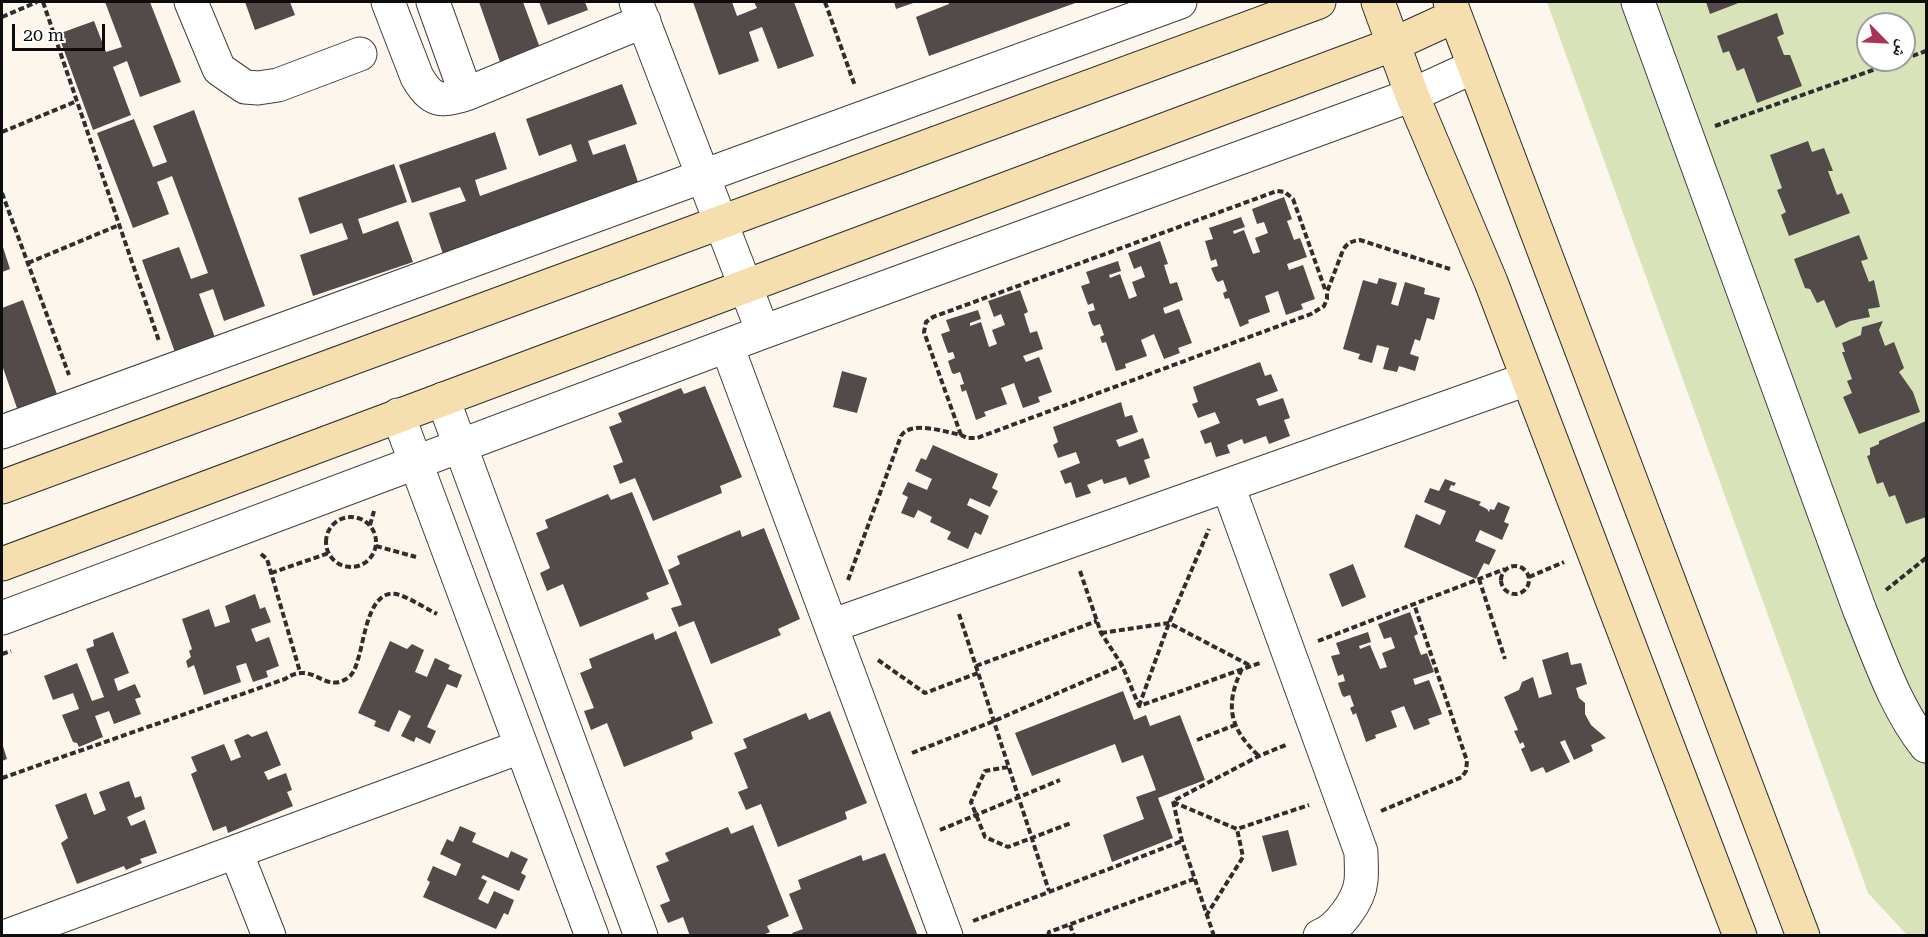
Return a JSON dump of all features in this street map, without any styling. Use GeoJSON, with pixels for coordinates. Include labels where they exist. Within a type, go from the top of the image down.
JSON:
{"type":"FeatureCollection","features":[{"type":"Feature","properties":{"kind":"street"},"geometry":{"type":"LineString","coordinates":[[191,2],[219,69],[245,87],[278,85],[360,54]]}},
{"type":"Feature","properties":{"kind":"street"},"geometry":{"type":"LineString","coordinates":[[388,2],[417,77],[424,89],[434,97],[445,101],[466,94],[640,11],[763,332]]}},
{"type":"Feature","properties":{"kind":"street"},"geometry":{"type":"LineString","coordinates":[[433,2],[466,94]]}},
{"type":"Feature","properties":{"kind":"street"},"geometry":{"type":"LineString","coordinates":[[2,432],[1180,2]]}},
{"type":"Feature","properties":{"kind":"street"},"geometry":{"type":"LineString","coordinates":[[2,487],[1319,2]]}},
{"type":"Feature","properties":{"kind":"street"},"geometry":{"type":"LineString","coordinates":[[1378,2],[1412,95],[1491,282],[1740,936]]}},
{"type":"Feature","properties":{"kind":"street"},"geometry":{"type":"LineString","coordinates":[[1638,2],[1860,611],[1897,700],[1926,746]]}},
{"type":"Feature","properties":{"kind":"street"},"geometry":{"type":"LineString","coordinates":[[2,564],[1394,44],[1453,9],[1803,936]]}},
{"type":"Feature","properties":{"kind":"street"},"geometry":{"type":"LineString","coordinates":[[2,618],[763,332],[1412,95],[1473,67]]}},
{"type":"Feature","properties":{"kind":"street"},"geometry":{"type":"LineString","coordinates":[[727,346],[945,934]]}},
{"type":"Feature","properties":{"kind":"street"},"geometry":{"type":"LineString","coordinates":[[831,626],[1527,379]]}},
{"type":"Feature","properties":{"kind":"street"},"geometry":{"type":"LineString","coordinates":[[442,399],[641,936]]}},
{"type":"Feature","properties":{"kind":"street"},"geometry":{"type":"LineString","coordinates":[[398,416],[592,936]]}},
{"type":"Feature","properties":{"kind":"street"},"geometry":{"type":"LineString","coordinates":[[1228,486],[1361,852],[1361,883],[1349,912],[1320,936]]}},
{"type":"Feature","properties":{"kind":"street"},"geometry":{"type":"LineString","coordinates":[[7,936],[520,747]]}},
{"type":"Feature","properties":{"kind":"street"},"geometry":{"type":"LineString","coordinates":[[236,852],[269,936]]}},
{"type":"Feature","properties":{"kind":"path"},"geometry":{"type":"LineString","coordinates":[[2,17],[37,2]]}},
{"type":"Feature","properties":{"kind":"path"},"geometry":{"type":"LineString","coordinates":[[43,2],[169,370]]}},
{"type":"Feature","properties":{"kind":"path"},"geometry":{"type":"LineString","coordinates":[[825,2],[867,118]]}},
{"type":"Feature","properties":{"kind":"path"},"geometry":{"type":"LineString","coordinates":[[1688,136],[1867,72]]}},
{"type":"Feature","properties":{"kind":"path"},"geometry":{"type":"LineString","coordinates":[[2,132],[77,102]]}},
{"type":"Feature","properties":{"kind":"path"},"geometry":{"type":"LineString","coordinates":[[961,435],[924,332],[926,322],[933,317],[1277,191],[1285,192],[1293,199],[1327,292],[1324,306],[1311,315],[977,438],[967,438],[917,427],[904,432],[831,626],[925,693],[978,673]]}},
{"type":"Feature","properties":{"kind":"path"},"geometry":{"type":"LineString","coordinates":[[2,193],[80,403]]}},
{"type":"Feature","properties":{"kind":"path"},"geometry":{"type":"LineString","coordinates":[[28,263],[119,225]]}},
{"type":"Feature","properties":{"kind":"path"},"geometry":{"type":"LineString","coordinates":[[1327,292],[1343,250],[1346,246],[1360,240],[1491,282]]}},
{"type":"Feature","properties":{"kind":"path"},"geometry":{"type":"LineString","coordinates":[[1139,706],[1169,622],[1228,486]]}},
{"type":"Feature","properties":{"kind":"path"},"geometry":{"type":"LineString","coordinates":[[350,517],[361,519],[370,525],[376,535],[376,546],[372,556],[363,564],[353,567],[342,565],[329,554],[326,538],[331,527],[339,520],[350,517]]}},
{"type":"Feature","properties":{"kind":"path"},"geometry":{"type":"LineString","coordinates":[[1070,542],[1101,633],[1122,665],[1139,706]]}},
{"type":"Feature","properties":{"kind":"path"},"geometry":{"type":"LineString","coordinates":[[1529,577],[1592,550]]}},
{"type":"Feature","properties":{"kind":"path"},"geometry":{"type":"LineString","coordinates":[[251,556],[260,554],[267,559],[300,672]]}},
{"type":"Feature","properties":{"kind":"path"},"geometry":{"type":"LineString","coordinates":[[271,573],[329,554]]}},
{"type":"Feature","properties":{"kind":"path"},"geometry":{"type":"LineString","coordinates":[[1860,611],[1926,558]]}},
{"type":"Feature","properties":{"kind":"path"},"geometry":{"type":"LineString","coordinates":[[1139,706],[1288,653],[1511,566],[1518,566],[1525,570],[1529,577],[1529,584],[1525,591],[1511,594],[1504,590],[1501,584],[1504,570]]}},
{"type":"Feature","properties":{"kind":"path"},"geometry":{"type":"LineString","coordinates":[[1479,579],[1505,659]]}},
{"type":"Feature","properties":{"kind":"path"},"geometry":{"type":"LineString","coordinates":[[949,585],[1049,891]]}},
{"type":"Feature","properties":{"kind":"path"},"geometry":{"type":"LineString","coordinates":[[2,778],[300,672],[309,673],[332,683],[348,678],[354,672],[374,603],[385,595],[399,595],[478,634]]}},
{"type":"Feature","properties":{"kind":"path"},"geometry":{"type":"LineString","coordinates":[[1173,801],[1237,829],[1344,809],[1462,777],[1466,771],[1467,761],[1413,603]]}},
{"type":"Feature","properties":{"kind":"path"},"geometry":{"type":"LineString","coordinates":[[976,666],[1097,621]]}},
{"type":"Feature","properties":{"kind":"path"},"geometry":{"type":"LineString","coordinates":[[1101,633],[1169,622],[1251,666]]}},
{"type":"Feature","properties":{"kind":"path"},"geometry":{"type":"LineString","coordinates":[[2,654],[12,650]]}},
{"type":"Feature","properties":{"kind":"path"},"geometry":{"type":"LineString","coordinates":[[882,765],[994,721],[1122,665]]}},
{"type":"Feature","properties":{"kind":"path"},"geometry":{"type":"LineString","coordinates":[[1243,669],[1234,686],[1231,706],[1235,725],[1245,743],[1259,756]]}},
{"type":"Feature","properties":{"kind":"path"},"geometry":{"type":"LineString","coordinates":[[1197,740],[1235,725]]}},
{"type":"Feature","properties":{"kind":"path"},"geometry":{"type":"LineString","coordinates":[[1173,801],[1259,756],[1317,732]]}},
{"type":"Feature","properties":{"kind":"path"},"geometry":{"type":"LineString","coordinates":[[1009,767],[985,771],[970,802],[985,837],[1008,847],[1071,823]]}},
{"type":"Feature","properties":{"kind":"path"},"geometry":{"type":"LineString","coordinates":[[912,842],[1060,780]]}},
{"type":"Feature","properties":{"kind":"path"},"geometry":{"type":"LineString","coordinates":[[1173,801],[1182,841],[1214,936]]}},
{"type":"Feature","properties":{"kind":"path"},"geometry":{"type":"LineString","coordinates":[[1206,916],[1243,857],[1237,829]]}},
{"type":"Feature","properties":{"kind":"path"},"geometry":{"type":"LineString","coordinates":[[945,934],[1049,891],[1182,841]]}},
{"type":"Feature","properties":{"kind":"path"},"geometry":{"type":"LineString","coordinates":[[1048,936],[1049,932],[1194,879]]}},
{"type":"Feature","properties":{"kind":"path"},"geometry":{"type":"LineString","coordinates":[[1070,925],[1074,936]]}},
{"type":"Feature","properties":{"kind":"green space"},"geometry":{"type":"Polygon","coordinates":[[[1547,2],[1926,2],[1926,935],[1907,935],[1868,893],[1547,2]]]}},
{"type":"Feature","properties":{"kind":"building"},"geometry":{"type":"Polygon","coordinates":[[[105,2],[150,2],[181,82],[140,97],[127,61],[113,67],[131,115],[93,130],[58,34],[94,21],[106,52],[122,47],[105,2]]]}},
{"type":"Feature","properties":{"kind":"building"},"geometry":{"type":"Polygon","coordinates":[[[245,2],[290,2],[295,15],[255,30],[245,2]]]}},
{"type":"Feature","properties":{"kind":"building"},"geometry":{"type":"Polygon","coordinates":[[[479,2],[523,2],[540,48],[500,62],[479,2]]]}},
{"type":"Feature","properties":{"kind":"building"},"geometry":{"type":"Polygon","coordinates":[[[539,2],[585,2],[588,10],[548,25],[539,2]]]}},
{"type":"Feature","properties":{"kind":"building"},"geometry":{"type":"Polygon","coordinates":[[[693,2],[732,2],[737,16],[757,8],[754,2],[794,2],[814,56],[778,69],[762,27],[749,32],[759,61],[719,75],[693,2]]]}},
{"type":"Feature","properties":{"kind":"building"},"geometry":{"type":"Polygon","coordinates":[[[894,2],[916,2],[896,9],[894,2]]]}},
{"type":"Feature","properties":{"kind":"building"},"geometry":{"type":"Polygon","coordinates":[[[948,2],[1078,2],[929,56],[916,17],[949,4],[948,2]]]}},
{"type":"Feature","properties":{"kind":"building"},"geometry":{"type":"Polygon","coordinates":[[[1706,2],[1741,2],[1710,14],[1706,2]]]}},
{"type":"Feature","properties":{"kind":"building"},"geometry":{"type":"Polygon","coordinates":[[[1777,13],[1784,34],[1777,37],[1784,55],[1790,55],[1802,86],[1757,103],[1744,68],[1737,71],[1729,51],[1723,53],[1717,36],[1777,13]]]}},
{"type":"Feature","properties":{"kind":"building"},"geometry":{"type":"Polygon","coordinates":[[[622,84],[637,124],[588,141],[593,155],[625,144],[639,185],[443,254],[429,213],[466,201],[460,187],[412,203],[399,165],[495,132],[507,169],[475,180],[480,196],[577,161],[571,144],[539,156],[526,119],[622,84]]]}},
{"type":"Feature","properties":{"kind":"building"},"geometry":{"type":"Polygon","coordinates":[[[194,110],[265,306],[224,321],[213,289],[199,294],[217,343],[177,358],[142,260],[179,247],[191,279],[208,273],[172,176],[157,182],[169,214],[133,228],[97,133],[134,119],[153,167],[167,162],[153,126],[194,110]]]}},
{"type":"Feature","properties":{"kind":"building"},"geometry":{"type":"Polygon","coordinates":[[[1808,141],[1812,152],[1824,148],[1833,171],[1828,171],[1837,195],[1842,193],[1850,213],[1789,236],[1781,215],[1786,212],[1777,190],[1782,188],[1770,155],[1808,141]]]}},
{"type":"Feature","properties":{"kind":"building"},"geometry":{"type":"Polygon","coordinates":[[[394,164],[407,202],[358,219],[363,234],[398,221],[413,262],[313,296],[300,255],[348,239],[342,223],[310,234],[298,198],[394,164]]]}},
{"type":"Feature","properties":{"kind":"building"},"geometry":{"type":"Polygon","coordinates":[[[1284,197],[1292,219],[1287,221],[1294,240],[1300,238],[1307,257],[1287,264],[1289,270],[1303,265],[1315,299],[1301,304],[1303,309],[1286,315],[1278,291],[1265,296],[1270,312],[1248,320],[1249,323],[1240,327],[1229,298],[1225,299],[1223,293],[1227,291],[1223,280],[1218,282],[1216,280],[1211,268],[1218,266],[1216,259],[1211,261],[1205,241],[1213,239],[1209,228],[1241,217],[1245,227],[1233,231],[1234,234],[1244,230],[1253,254],[1260,252],[1255,238],[1268,233],[1264,222],[1257,224],[1252,209],[1284,197]]]}},
{"type":"Feature","properties":{"kind":"building"},"geometry":{"type":"Polygon","coordinates":[[[1859,235],[1868,259],[1861,261],[1869,282],[1874,280],[1880,307],[1868,309],[1870,317],[1850,321],[1836,328],[1824,300],[1817,303],[1810,289],[1805,288],[1794,259],[1859,235]]]}},
{"type":"Feature","properties":{"kind":"building"},"geometry":{"type":"Polygon","coordinates":[[[1160,241],[1168,264],[1164,265],[1170,284],[1177,282],[1183,300],[1163,308],[1165,314],[1179,309],[1192,343],[1178,348],[1180,353],[1164,359],[1154,334],[1141,340],[1147,356],[1125,364],[1126,368],[1116,371],[1106,342],[1102,343],[1100,337],[1104,335],[1100,324],[1094,326],[1092,324],[1088,312],[1095,310],[1093,303],[1088,305],[1081,286],[1090,283],[1086,272],[1118,261],[1121,271],[1109,275],[1110,278],[1120,274],[1129,299],[1137,296],[1132,282],[1145,277],[1141,266],[1134,269],[1128,253],[1160,241]]]}},
{"type":"Feature","properties":{"kind":"building"},"geometry":{"type":"Polygon","coordinates":[[[2,244],[10,269],[2,272],[2,244]]]}},
{"type":"Feature","properties":{"kind":"building"},"geometry":{"type":"Polygon","coordinates":[[[1379,278],[1397,283],[1391,304],[1398,306],[1405,282],[1425,288],[1424,294],[1440,298],[1434,320],[1427,318],[1420,341],[1415,339],[1410,354],[1419,357],[1415,371],[1399,366],[1397,372],[1383,369],[1389,348],[1377,345],[1372,363],[1358,359],[1360,354],[1343,349],[1363,280],[1377,284],[1379,278]]]}},
{"type":"Feature","properties":{"kind":"building"},"geometry":{"type":"Polygon","coordinates":[[[1020,290],[1028,312],[1024,314],[1030,333],[1037,331],[1043,349],[1023,356],[1026,362],[1039,357],[1052,392],[1038,397],[1040,402],[1023,408],[1014,383],[1001,388],[1007,404],[984,412],[986,416],[976,420],[966,390],[962,392],[960,385],[964,384],[960,372],[952,373],[948,361],[955,358],[953,352],[948,353],[941,334],[950,331],[946,320],[978,310],[981,319],[970,323],[970,326],[981,322],[989,347],[997,344],[992,330],[1005,325],[1001,314],[994,317],[988,301],[1020,290]]]}},
{"type":"Feature","properties":{"kind":"building"},"geometry":{"type":"Polygon","coordinates":[[[23,300],[58,397],[18,411],[2,365],[2,308],[23,300]]]}},
{"type":"Feature","properties":{"kind":"building"},"geometry":{"type":"Polygon","coordinates":[[[1883,321],[1879,330],[1885,346],[1894,342],[1904,368],[1899,372],[1913,392],[1920,412],[1859,434],[1843,397],[1852,393],[1847,381],[1852,379],[1842,352],[1845,352],[1842,343],[1861,335],[1862,327],[1883,321]]]}},
{"type":"Feature","properties":{"kind":"building"},"geometry":{"type":"Polygon","coordinates":[[[1260,362],[1265,376],[1271,374],[1278,391],[1256,399],[1259,406],[1283,398],[1290,418],[1284,420],[1290,436],[1269,444],[1266,436],[1244,444],[1242,439],[1227,445],[1230,453],[1216,457],[1211,442],[1205,444],[1200,431],[1220,423],[1215,412],[1198,418],[1192,404],[1198,402],[1193,387],[1260,362]]]}},
{"type":"Feature","properties":{"kind":"building"},"geometry":{"type":"Polygon","coordinates":[[[842,371],[867,378],[857,413],[833,407],[842,371]]]}},
{"type":"Feature","properties":{"kind":"building"},"geometry":{"type":"Polygon","coordinates":[[[705,386],[742,477],[720,486],[722,493],[653,521],[635,478],[620,484],[613,466],[623,462],[609,427],[622,422],[618,413],[681,388],[684,394],[705,386]]]}},
{"type":"Feature","properties":{"kind":"building"},"geometry":{"type":"Polygon","coordinates":[[[1121,402],[1125,417],[1132,415],[1138,432],[1116,440],[1119,447],[1143,438],[1150,458],[1144,460],[1150,477],[1129,485],[1126,477],[1104,484],[1102,479],[1087,485],[1091,493],[1076,498],[1071,482],[1065,484],[1060,471],[1080,463],[1076,452],[1058,458],[1053,445],[1058,442],[1053,427],[1121,402]]]}},
{"type":"Feature","properties":{"kind":"building"},"geometry":{"type":"Polygon","coordinates":[[[1926,421],[1926,517],[1906,524],[1895,495],[1889,497],[1883,482],[1877,484],[1867,456],[1870,455],[1870,448],[1879,444],[1879,441],[1926,421]]]}},
{"type":"Feature","properties":{"kind":"building"},"geometry":{"type":"Polygon","coordinates":[[[933,445],[998,474],[992,488],[998,491],[990,507],[970,498],[967,505],[989,516],[981,535],[975,532],[968,549],[947,539],[951,532],[930,522],[932,517],[918,510],[914,518],[901,513],[908,497],[902,494],[908,482],[927,490],[932,479],[915,471],[921,458],[926,460],[933,445]]]}},
{"type":"Feature","properties":{"kind":"building"},"geometry":{"type":"Polygon","coordinates":[[[1445,479],[1456,483],[1454,486],[1451,485],[1449,490],[1481,502],[1479,505],[1489,512],[1490,509],[1494,510],[1498,502],[1510,507],[1504,522],[1509,524],[1502,540],[1480,530],[1475,541],[1496,550],[1489,565],[1484,563],[1476,579],[1404,547],[1416,514],[1440,525],[1446,511],[1424,502],[1430,488],[1439,491],[1445,479]]]}},
{"type":"Feature","properties":{"kind":"building"},"geometry":{"type":"Polygon","coordinates":[[[632,492],[669,584],[646,593],[649,599],[580,627],[563,584],[547,591],[540,573],[550,568],[536,533],[548,528],[545,520],[608,494],[611,500],[632,492]]]}},
{"type":"Feature","properties":{"kind":"building"},"geometry":{"type":"Polygon","coordinates":[[[764,528],[800,619],[778,629],[781,635],[711,664],[694,621],[679,627],[671,608],[682,605],[668,570],[680,564],[677,556],[740,530],[742,537],[764,528]]]}},
{"type":"Feature","properties":{"kind":"building"},"geometry":{"type":"Polygon","coordinates":[[[1353,564],[1366,597],[1342,607],[1329,574],[1353,564]]]}},
{"type":"Feature","properties":{"kind":"building"},"geometry":{"type":"Polygon","coordinates":[[[255,594],[260,609],[265,607],[271,622],[251,629],[256,642],[269,637],[279,666],[266,671],[268,677],[253,682],[246,663],[236,666],[241,682],[204,695],[194,665],[188,668],[186,661],[191,657],[189,651],[192,649],[182,619],[209,609],[215,627],[230,622],[225,606],[255,594]]]}},
{"type":"Feature","properties":{"kind":"building"},"geometry":{"type":"Polygon","coordinates":[[[1410,612],[1418,634],[1414,636],[1421,655],[1427,653],[1434,672],[1413,679],[1415,685],[1429,680],[1442,714],[1428,719],[1430,724],[1414,730],[1404,706],[1391,711],[1397,727],[1375,735],[1376,738],[1366,742],[1356,713],[1353,715],[1350,708],[1354,706],[1350,695],[1344,697],[1342,695],[1338,683],[1345,681],[1343,674],[1338,676],[1331,656],[1340,654],[1336,643],[1368,632],[1371,642],[1359,646],[1360,649],[1370,645],[1380,669],[1387,667],[1382,653],[1395,648],[1391,637],[1384,639],[1378,624],[1410,612]]]}},
{"type":"Feature","properties":{"kind":"building"},"geometry":{"type":"Polygon","coordinates":[[[676,631],[713,723],[691,732],[693,739],[624,767],[607,723],[591,730],[584,711],[594,708],[580,673],[592,668],[589,659],[653,633],[655,640],[676,631]]]}},
{"type":"Feature","properties":{"kind":"building"},"geometry":{"type":"Polygon","coordinates":[[[113,632],[129,673],[114,679],[118,691],[135,684],[141,697],[135,699],[141,714],[114,724],[109,711],[95,716],[103,737],[79,747],[73,742],[62,715],[79,709],[73,693],[53,700],[44,676],[77,663],[92,701],[104,697],[86,649],[94,646],[93,640],[113,632]]]}},
{"type":"Feature","properties":{"kind":"building"},"geometry":{"type":"Polygon","coordinates":[[[390,641],[407,649],[412,644],[424,650],[415,672],[427,677],[435,658],[450,665],[448,669],[462,675],[457,688],[447,684],[427,727],[436,731],[430,744],[416,737],[414,742],[401,736],[411,716],[399,710],[389,732],[374,726],[376,721],[358,713],[390,641]]]}},
{"type":"Feature","properties":{"kind":"building"},"geometry":{"type":"Polygon","coordinates":[[[1568,652],[1571,665],[1581,663],[1587,684],[1576,688],[1579,698],[1585,703],[1585,714],[1591,725],[1606,738],[1591,745],[1593,751],[1574,760],[1565,740],[1560,742],[1570,762],[1546,773],[1543,767],[1531,772],[1521,749],[1525,747],[1523,742],[1520,744],[1514,731],[1518,730],[1504,697],[1519,690],[1522,682],[1533,677],[1539,698],[1552,694],[1542,660],[1568,652]]]}},
{"type":"Feature","properties":{"kind":"building"},"geometry":{"type":"Polygon","coordinates":[[[1123,691],[1134,720],[1146,715],[1150,726],[1180,715],[1205,780],[1158,798],[1173,838],[1112,862],[1103,835],[1144,819],[1136,797],[1156,790],[1143,755],[1122,763],[1115,744],[1032,776],[1015,733],[1123,691]]]}},
{"type":"Feature","properties":{"kind":"building"},"geometry":{"type":"Polygon","coordinates":[[[830,711],[867,803],[845,812],[847,819],[778,847],[761,804],[746,810],[738,792],[748,788],[734,753],[747,748],[743,739],[806,713],[809,720],[830,711]]]}},
{"type":"Feature","properties":{"kind":"building"},"geometry":{"type":"Polygon","coordinates":[[[267,731],[281,765],[264,772],[268,780],[286,773],[292,790],[287,792],[293,806],[228,833],[226,826],[213,831],[191,774],[197,771],[191,757],[224,744],[231,761],[241,757],[234,740],[248,734],[252,737],[267,731]]]}},
{"type":"Feature","properties":{"kind":"building"},"geometry":{"type":"Polygon","coordinates":[[[2,743],[7,759],[2,761],[2,743]]]}},
{"type":"Feature","properties":{"kind":"building"},"geometry":{"type":"Polygon","coordinates":[[[129,781],[135,798],[141,796],[145,809],[127,817],[131,826],[145,820],[157,853],[140,859],[142,863],[126,870],[124,866],[77,884],[61,843],[68,838],[55,805],[86,793],[94,815],[106,810],[99,792],[129,781]]]}},
{"type":"Feature","properties":{"kind":"building"},"geometry":{"type":"Polygon","coordinates":[[[753,825],[789,916],[767,926],[770,932],[761,936],[690,936],[683,917],[668,923],[660,905],[670,901],[656,866],[669,861],[665,853],[728,827],[731,834],[753,825]]]}},
{"type":"Feature","properties":{"kind":"building"},"geometry":{"type":"Polygon","coordinates":[[[460,826],[476,833],[472,842],[508,858],[511,851],[528,859],[521,873],[526,876],[519,891],[483,875],[481,878],[487,881],[478,899],[488,904],[494,891],[514,900],[508,915],[504,913],[496,929],[423,897],[430,882],[427,880],[433,866],[456,876],[461,864],[440,854],[447,839],[453,842],[460,826]]]}},
{"type":"Feature","properties":{"kind":"building"},"geometry":{"type":"Polygon","coordinates":[[[1288,830],[1297,865],[1272,872],[1262,836],[1288,830]]]}},
{"type":"Feature","properties":{"kind":"building"},"geometry":{"type":"Polygon","coordinates":[[[885,853],[918,936],[794,936],[792,933],[803,929],[789,894],[801,889],[798,880],[861,855],[863,861],[885,853]]]}}]}
